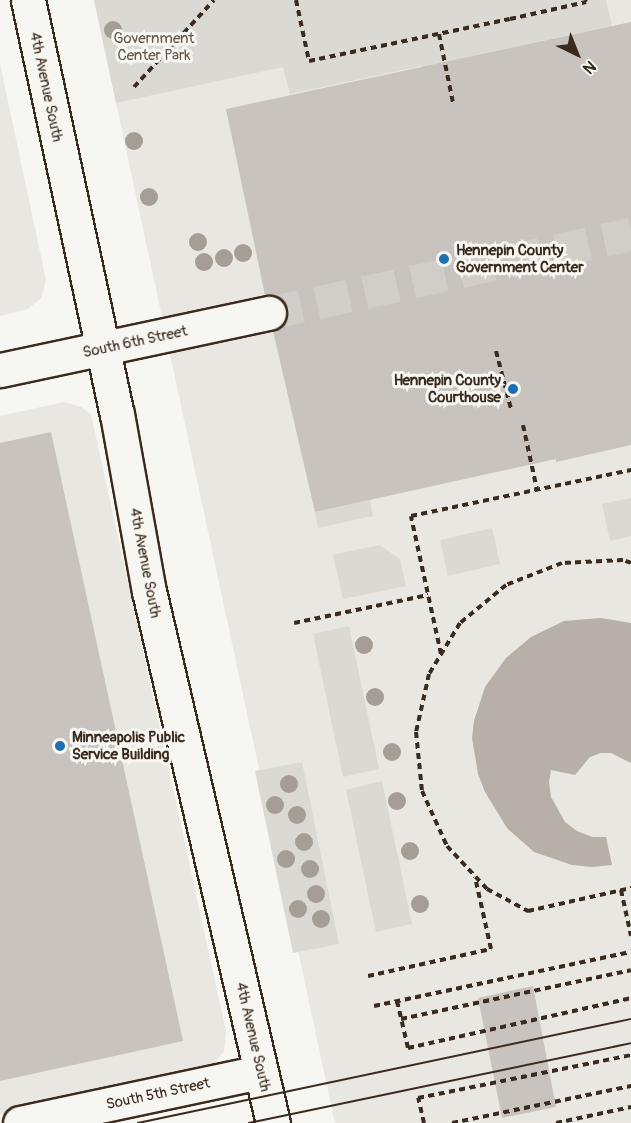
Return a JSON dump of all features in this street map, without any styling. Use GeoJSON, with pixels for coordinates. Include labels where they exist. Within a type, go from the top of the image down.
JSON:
{"type":"FeatureCollection","features":[{"type":"Feature","properties":{"kind":"main road","name":"4th Avenue South"},"geometry":{"type":"LineString","coordinates":[[28,0],[103,349],[150,591],[273,1123]]}},
{"type":"Feature","properties":{"kind":"main road","name":"South 6th Street"},"geometry":{"type":"LineString","coordinates":[[0,370],[269,313]]}},
{"type":"Feature","properties":{"kind":"main road","name":"South 5th Street"},"geometry":{"type":"LineString","coordinates":[[20,1123],[260,1072]]}},
{"type":"Feature","properties":{"kind":"path"},"geometry":{"type":"LineString","coordinates":[[134,87],[214,0]]}},
{"type":"Feature","properties":{"kind":"path"},"geometry":{"type":"LineString","coordinates":[[296,0],[309,61],[586,2],[585,0]]}},
{"type":"Feature","properties":{"kind":"path"},"geometry":{"type":"LineString","coordinates":[[439,34],[453,103]]}},
{"type":"Feature","properties":{"kind":"path"},"geometry":{"type":"LineString","coordinates":[[496,351],[511,409]]}},
{"type":"Feature","properties":{"kind":"path"},"geometry":{"type":"LineString","coordinates":[[523,424],[537,490]]}},
{"type":"Feature","properties":{"kind":"path"},"geometry":{"type":"LineString","coordinates":[[441,654],[411,516],[631,470]]}},
{"type":"Feature","properties":{"kind":"path"},"geometry":{"type":"LineString","coordinates":[[631,562],[624,560],[562,563],[506,585],[460,623],[441,654],[429,674],[416,732],[422,791],[447,846],[488,889],[528,910],[631,888]]}},
{"type":"Feature","properties":{"kind":"path"},"geometry":{"type":"LineString","coordinates":[[294,624],[428,595]]}},
{"type":"Feature","properties":{"kind":"path"},"geometry":{"type":"LineString","coordinates":[[368,976],[491,950],[475,875]]}},
{"type":"Feature","properties":{"kind":"path"},"geometry":{"type":"LineString","coordinates":[[621,890],[631,936]]}},
{"type":"Feature","properties":{"kind":"path"},"geometry":{"type":"LineString","coordinates":[[374,1006],[631,952]]}},
{"type":"Feature","properties":{"kind":"path"},"geometry":{"type":"LineString","coordinates":[[401,1019],[631,970]]}},
{"type":"Feature","properties":{"kind":"path"},"geometry":{"type":"LineString","coordinates":[[397,1001],[408,1048],[631,998]]}},
{"type":"Feature","properties":{"kind":"path"},"geometry":{"type":"LineString","coordinates":[[424,1123],[418,1098],[631,1055]]}},
{"type":"Feature","properties":{"kind":"path"},"geometry":{"type":"LineString","coordinates":[[452,1123],[631,1086]]}},
{"type":"Feature","properties":{"kind":"path"},"geometry":{"type":"LineString","coordinates":[[556,1123],[631,1107]]}},
{"type":"Feature","properties":{"kind":"shaded area"},"geometry":{"type":"Polygon","coordinates":[[[94,0],[631,0],[631,1123],[335,1123],[94,0]]]}},
{"type":"Feature","properties":{"kind":"shaded area"},"geometry":{"type":"Polygon","coordinates":[[[0,64],[46,280],[41,298],[28,309],[0,316],[0,64]]]}},
{"type":"Feature","properties":{"kind":"shaded area","name":"Minneapolis Public Service Building"},"geometry":{"type":"Polygon","coordinates":[[[64,402],[81,407],[91,414],[226,1031],[224,1051],[211,1068],[0,1115],[0,416],[64,402]]]}},
{"type":"Feature","properties":{"kind":"shaded area"},"geometry":{"type":"Polygon","coordinates":[[[601,618],[631,623],[631,763],[611,753],[601,753],[590,757],[575,775],[551,770],[549,782],[551,797],[565,822],[577,831],[592,837],[606,837],[612,865],[592,867],[572,865],[534,852],[507,828],[485,792],[478,774],[472,738],[474,721],[485,687],[506,658],[531,637],[564,621],[601,618]]]}},
{"type":"Feature","properties":{"kind":"green space","name":"Government Center Park"},"geometry":{"type":"Polygon","coordinates":[[[94,0],[606,0],[612,26],[468,57],[430,107],[421,66],[290,94],[283,67],[116,103],[94,0]]]}},
{"type":"Feature","properties":{"kind":"green space"},"geometry":{"type":"Polygon","coordinates":[[[631,498],[631,536],[610,541],[602,504],[631,498]]]}},
{"type":"Feature","properties":{"kind":"green space"},"geometry":{"type":"Polygon","coordinates":[[[370,500],[373,516],[318,528],[315,512],[370,500]]]}},
{"type":"Feature","properties":{"kind":"green space"},"geometry":{"type":"Polygon","coordinates":[[[492,528],[500,564],[448,576],[440,540],[492,528]]]}},
{"type":"Feature","properties":{"kind":"green space"},"geometry":{"type":"Polygon","coordinates":[[[379,545],[400,559],[406,586],[343,599],[333,555],[379,545]]]}},
{"type":"Feature","properties":{"kind":"green space"},"geometry":{"type":"Polygon","coordinates":[[[349,626],[379,769],[343,777],[313,634],[349,626]]]}},
{"type":"Feature","properties":{"kind":"green space"},"geometry":{"type":"Polygon","coordinates":[[[302,762],[339,944],[293,953],[255,771],[302,762]]]}},
{"type":"Feature","properties":{"kind":"green space"},"geometry":{"type":"Polygon","coordinates":[[[382,781],[412,924],[376,932],[346,790],[382,781]]]}},
{"type":"Feature","properties":{"kind":"building","name":"Hennepin County Government Center"},"geometry":{"type":"Polygon","coordinates":[[[631,22],[631,445],[556,462],[556,459],[315,512],[273,331],[281,327],[287,319],[287,309],[282,300],[275,295],[265,295],[226,109],[631,22]]]}},
{"type":"Feature","properties":{"kind":"building","name":"Minneapolis Public Service Building"},"geometry":{"type":"Polygon","coordinates":[[[51,432],[183,1041],[0,1081],[0,443],[51,432]]]}},
{"type":"Feature","properties":{"kind":"building"},"geometry":{"type":"Polygon","coordinates":[[[533,986],[556,1107],[502,1118],[478,998],[533,986]]]}},
{"type":"Feature","properties":{"kind":"tunnel"},"geometry":{"type":"LineString","coordinates":[[269,313],[631,234]]}},
{"type":"Feature","properties":{"kind":"tram line"},"geometry":{"type":"LineString","coordinates":[[138,1123],[631,1019]]}},
{"type":"Feature","properties":{"kind":"tram line"},"geometry":{"type":"LineString","coordinates":[[249,1123],[631,1043]]}},
{"type":"Feature","properties":{"kind":"place","name":"Hennepin County Government Center"},"geometry":{"type":"Point","coordinates":[444,259]}},
{"type":"Feature","properties":{"kind":"place","name":"Hennepin County Courthouse"},"geometry":{"type":"Point","coordinates":[513,389]}},
{"type":"Feature","properties":{"kind":"place","name":"Minneapolis Public Service Building"},"geometry":{"type":"Point","coordinates":[60,746]}}]}
